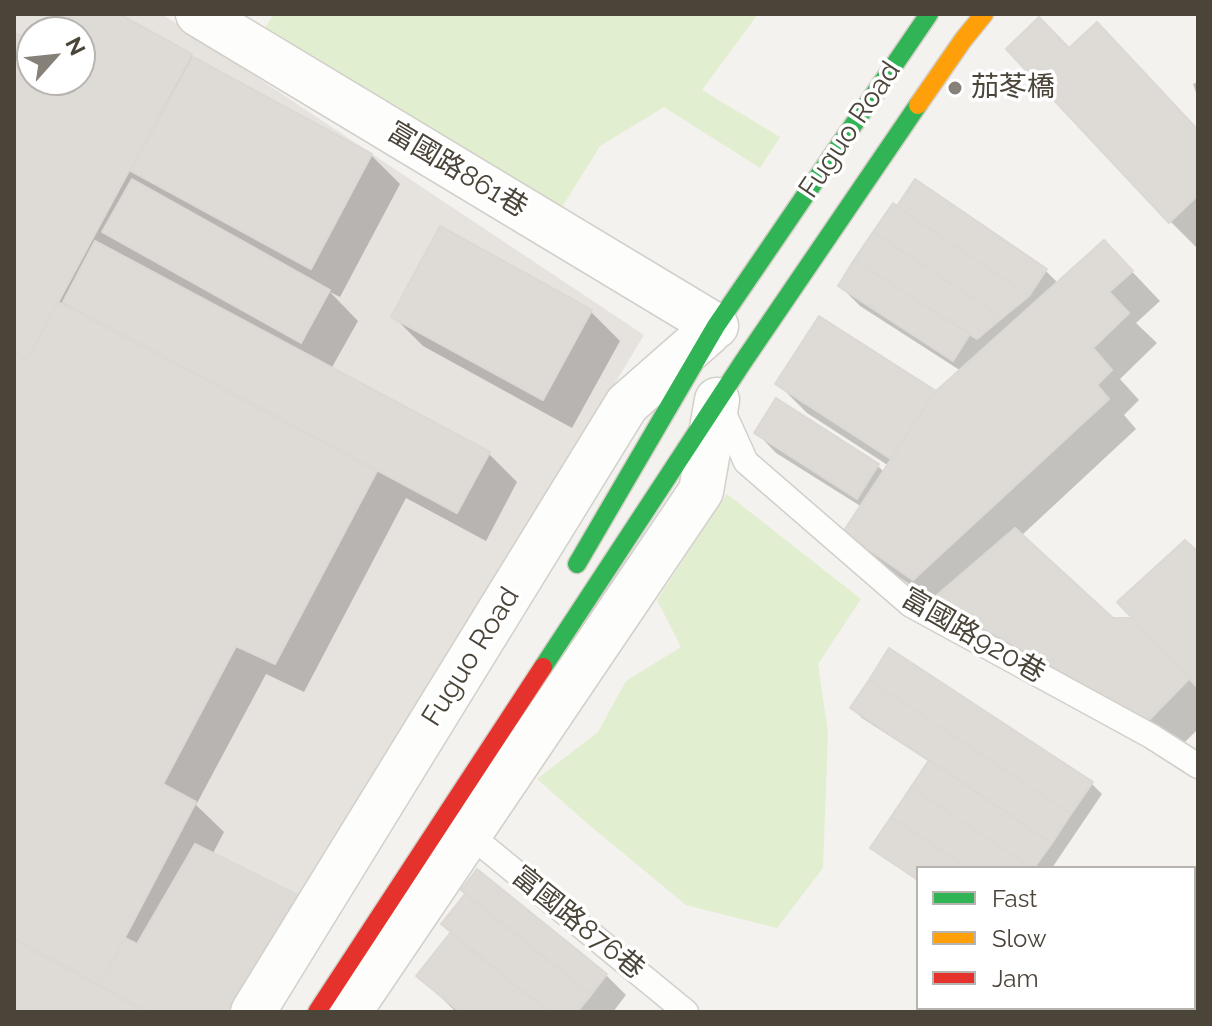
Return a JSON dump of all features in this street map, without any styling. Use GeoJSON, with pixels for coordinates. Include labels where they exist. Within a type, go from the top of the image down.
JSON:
{"type":"FeatureCollection","features":[{"type":"Feature","properties":{"kind":"street","name":"富國路861巷"},"geometry":{"type":"LineString","coordinates":[[198,14],[716,326]]}},
{"type":"Feature","properties":{"kind":"street","name":"Fuguo Road"},"geometry":{"type":"LineString","coordinates":[[572,573],[716,326],[929,14]]}},
{"type":"Feature","properties":{"kind":"street","name":"Fuguo Road"},"geometry":{"type":"LineString","coordinates":[[316,1012],[717,400],[963,40],[984,14]]}},
{"type":"Feature","properties":{"kind":"street","name":"Fuguo Road"},"geometry":{"type":"LineString","coordinates":[[253,1012],[627,404],[716,326]]}},
{"type":"Feature","properties":{"kind":"street"},"geometry":{"type":"LineString","coordinates":[[716,326],[717,400]]}},
{"type":"Feature","properties":{"kind":"street","name":"Fuguo Road"},"geometry":{"type":"LineString","coordinates":[[349,1012],[701,491],[717,400]]}},
{"type":"Feature","properties":{"kind":"street","name":"Fuguo Road"},"geometry":{"type":"LineString","coordinates":[[316,1012],[475,737]]}},
{"type":"Feature","properties":{"kind":"lane","name":"富國路920巷"},"geometry":{"type":"LineString","coordinates":[[717,400],[746,462],[911,605],[1151,736],[1198,766]]}},
{"type":"Feature","properties":{"kind":"lane","name":"富國路876巷"},"geometry":{"type":"LineString","coordinates":[[469,834],[686,1012]]}},
{"type":"Feature","properties":{"kind":"shaded area"},"geometry":{"type":"Polygon","coordinates":[[[14,14],[162,14],[644,335],[229,1012],[14,1012],[14,14]]]}},
{"type":"Feature","properties":{"kind":"green space"},"geometry":{"type":"Polygon","coordinates":[[[274,14],[758,14],[702,90],[780,137],[760,168],[664,107],[600,146],[559,212],[256,41],[274,14]]]}},
{"type":"Feature","properties":{"kind":"green space"},"geometry":{"type":"Polygon","coordinates":[[[727,494],[861,599],[818,664],[828,733],[823,868],[777,928],[686,905],[537,779],[598,732],[626,681],[681,647],[657,600],[727,494]]]}},
{"type":"Feature","properties":{"kind":"building"},"geometry":{"type":"Polygon","coordinates":[[[119,14],[192,54],[27,360],[14,353],[14,32],[16,96],[96,96],[96,16],[53,16],[119,14]]]}},
{"type":"Feature","properties":{"kind":"building"},"geometry":{"type":"Polygon","coordinates":[[[1039,17],[1069,48],[1097,22],[1198,130],[1198,195],[1169,223],[1006,49],[1039,17]]]}},
{"type":"Feature","properties":{"kind":"building"},"geometry":{"type":"Polygon","coordinates":[[[193,57],[372,154],[311,269],[131,171],[193,57]]]}},
{"type":"Feature","properties":{"kind":"building"},"geometry":{"type":"Polygon","coordinates":[[[132,179],[330,290],[301,343],[102,232],[132,179]]]}},
{"type":"Feature","properties":{"kind":"building"},"geometry":{"type":"Polygon","coordinates":[[[915,179],[1047,269],[1029,296],[897,206],[915,179]]]}},
{"type":"Feature","properties":{"kind":"building"},"geometry":{"type":"Polygon","coordinates":[[[893,203],[1029,296],[1002,318],[873,232],[893,203]]]}},
{"type":"Feature","properties":{"kind":"building"},"geometry":{"type":"Polygon","coordinates":[[[440,226],[592,310],[543,400],[391,317],[440,226]]]}},
{"type":"Feature","properties":{"kind":"building"},"geometry":{"type":"Polygon","coordinates":[[[873,232],[1002,318],[977,339],[854,260],[873,232]]]}},
{"type":"Feature","properties":{"kind":"building"},"geometry":{"type":"Polygon","coordinates":[[[1104,240],[1133,271],[1109,292],[1129,313],[1093,348],[1112,370],[1097,385],[1109,399],[913,580],[843,532],[936,391],[1104,240]]]}},
{"type":"Feature","properties":{"kind":"building"},"geometry":{"type":"Polygon","coordinates":[[[95,241],[490,452],[457,513],[63,302],[95,241]]]}},
{"type":"Feature","properties":{"kind":"building"},"geometry":{"type":"Polygon","coordinates":[[[854,260],[970,334],[953,361],[838,286],[854,260]]]}},
{"type":"Feature","properties":{"kind":"building"},"geometry":{"type":"Polygon","coordinates":[[[58,302],[377,471],[275,664],[236,646],[163,784],[196,802],[100,985],[14,938],[14,353],[27,360],[58,302]]]}},
{"type":"Feature","properties":{"kind":"building"},"geometry":{"type":"Polygon","coordinates":[[[819,316],[936,391],[891,459],[775,384],[819,316]]]}},
{"type":"Feature","properties":{"kind":"building"},"geometry":{"type":"Polygon","coordinates":[[[776,398],[879,464],[857,499],[754,433],[776,398]]]}},
{"type":"Feature","properties":{"kind":"building"},"geometry":{"type":"Polygon","coordinates":[[[1015,528],[1113,618],[1132,618],[1189,679],[1148,721],[970,621],[937,595],[1015,528]]]}},
{"type":"Feature","properties":{"kind":"building"},"geometry":{"type":"Polygon","coordinates":[[[1185,540],[1198,552],[1198,688],[1117,602],[1185,540]]]}},
{"type":"Feature","properties":{"kind":"building"},"geometry":{"type":"Polygon","coordinates":[[[889,648],[1093,782],[1071,814],[869,680],[889,648]]]}},
{"type":"Feature","properties":{"kind":"building"},"geometry":{"type":"Polygon","coordinates":[[[869,680],[1071,814],[1052,843],[850,708],[869,680]]]}},
{"type":"Feature","properties":{"kind":"building"},"geometry":{"type":"Polygon","coordinates":[[[929,760],[1052,843],[1035,866],[1029,866],[911,787],[929,760]]]}},
{"type":"Feature","properties":{"kind":"building"},"geometry":{"type":"Polygon","coordinates":[[[911,787],[1029,866],[964,866],[891,817],[911,787]]]}},
{"type":"Feature","properties":{"kind":"building"},"geometry":{"type":"Polygon","coordinates":[[[891,817],[964,866],[916,866],[916,879],[870,848],[891,817]]]}},
{"type":"Feature","properties":{"kind":"building"},"geometry":{"type":"Polygon","coordinates":[[[195,844],[301,897],[229,1012],[148,1012],[100,985],[125,938],[137,944],[195,844]]]}},
{"type":"Feature","properties":{"kind":"building"},"geometry":{"type":"Polygon","coordinates":[[[477,869],[607,974],[591,995],[461,890],[477,869]]]}},
{"type":"Feature","properties":{"kind":"building"},"geometry":{"type":"Polygon","coordinates":[[[465,894],[591,995],[577,1012],[549,1012],[441,924],[465,894]]]}},
{"type":"Feature","properties":{"kind":"building"},"geometry":{"type":"Polygon","coordinates":[[[450,933],[549,1012],[460,1012],[416,976],[450,933]]]}},
{"type":"Feature","properties":{"kind":"building"},"geometry":{"type":"Polygon","coordinates":[[[14,940],[146,1012],[14,1012],[14,940]]]}},
{"type":"Feature","properties":{"kind":"traffic: fast"},"geometry":{"type":"LineString","coordinates":[[577,564],[716,326],[929,14]]}},
{"type":"Feature","properties":{"kind":"traffic: fast"},"geometry":{"type":"LineString","coordinates":[[543,667],[743,362],[918,105]]}},
{"type":"Feature","properties":{"kind":"traffic: slow"},"geometry":{"type":"LineString","coordinates":[[918,105],[984,14]]}},
{"type":"Feature","properties":{"kind":"traffic: jam"},"geometry":{"type":"LineString","coordinates":[[317,1012],[543,667]]}},
{"type":"Feature","properties":{"kind":"place","name":"茄苳橋"},"geometry":{"type":"Point","coordinates":[955,88]}}]}
